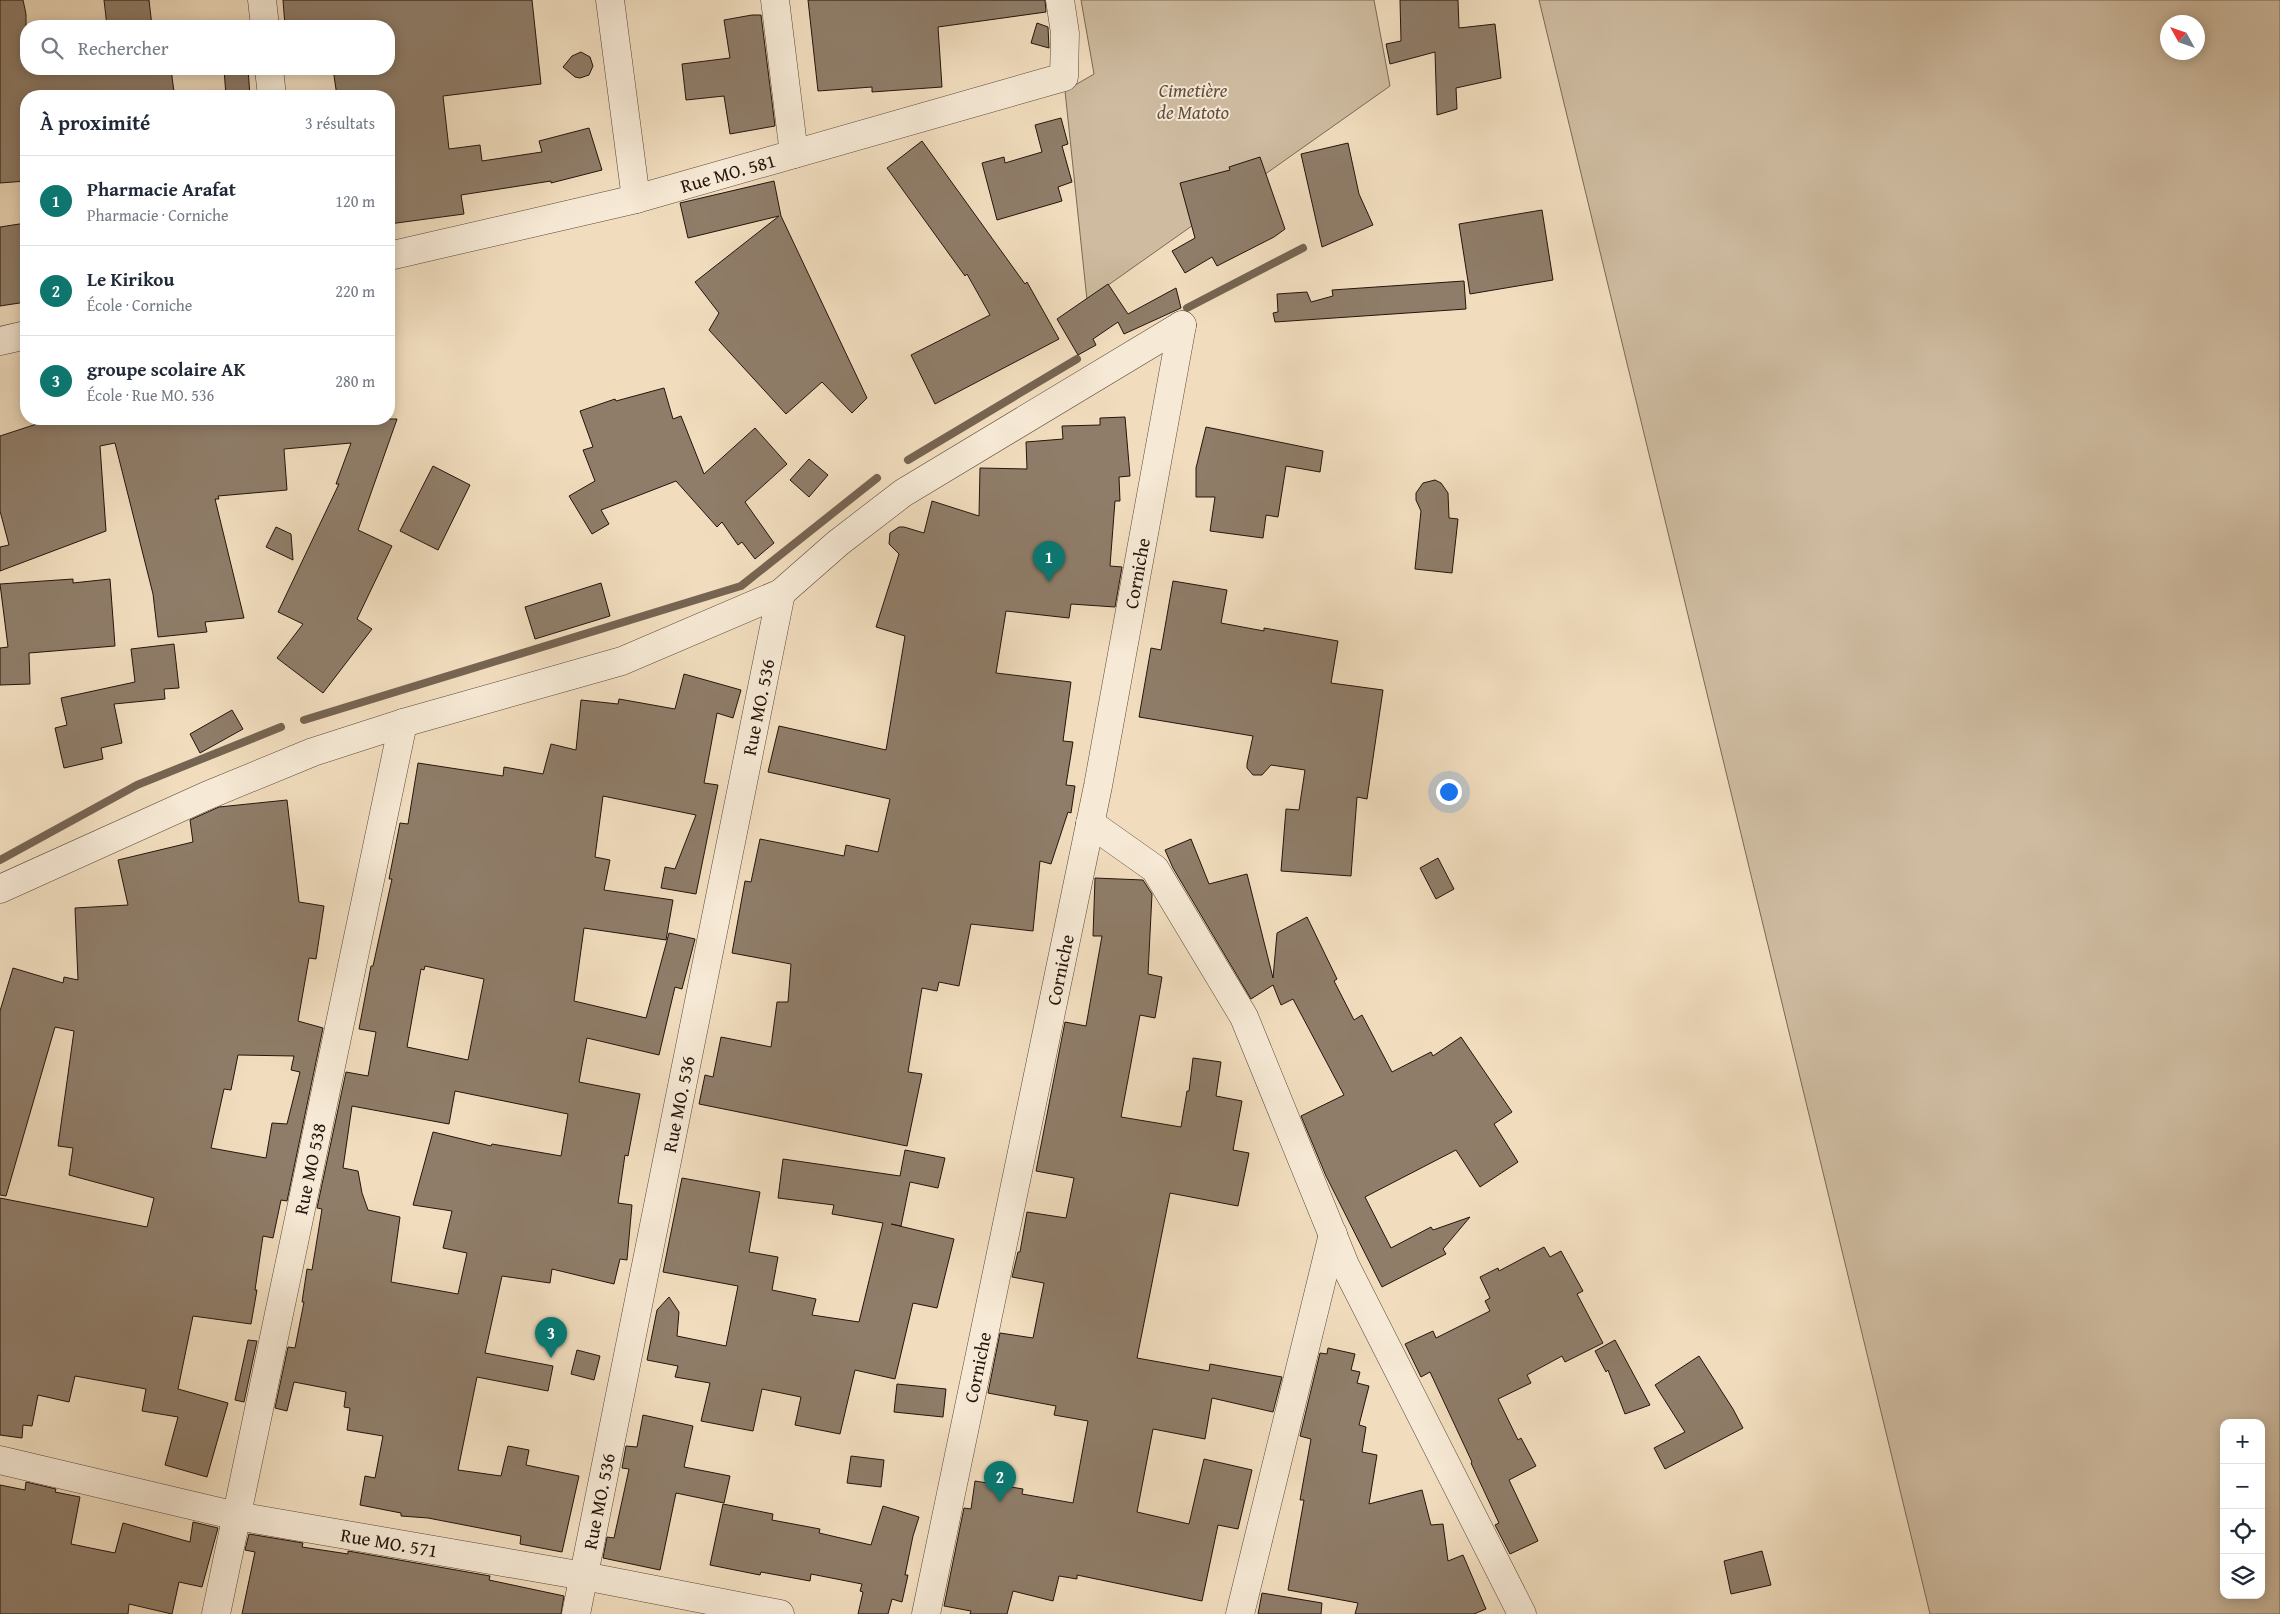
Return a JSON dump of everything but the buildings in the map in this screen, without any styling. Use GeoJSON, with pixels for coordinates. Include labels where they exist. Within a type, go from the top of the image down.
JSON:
{"type":"FeatureCollection","features":[{"type":"Feature","properties":{"kind":"street"},"geometry":{"type":"LineString","coordinates":[[262,0],[264,20]]}},
{"type":"Feature","properties":{"kind":"street"},"geometry":{"type":"LineString","coordinates":[[610,0],[636,199]]}},
{"type":"Feature","properties":{"kind":"street"},"geometry":{"type":"LineString","coordinates":[[775,0],[794,154]]}},
{"type":"Feature","properties":{"kind":"street","name":"Rue MO. 581"},"geometry":{"type":"LineString","coordinates":[[395,255],[636,199],[1064,77],[1065,33],[1060,0]]}},
{"type":"Feature","properties":{"kind":"street"},"geometry":{"type":"LineString","coordinates":[[270,75],[271,90]]}},
{"type":"Feature","properties":{"kind":"street","name":"Corniche"},"geometry":{"type":"LineString","coordinates":[[781,593],[838,543],[903,494],[1182,325],[1090,823],[926,1614]]}},
{"type":"Feature","properties":{"kind":"street"},"geometry":{"type":"LineString","coordinates":[[0,341],[20,336]]}},
{"type":"Feature","properties":{"kind":"street"},"geometry":{"type":"LineString","coordinates":[[0,889],[206,796],[304,756],[403,723],[622,661],[781,593]]}},
{"type":"Feature","properties":{"kind":"street","name":"Rue MO. 536"},"geometry":{"type":"LineString","coordinates":[[576,1614],[781,593]]}},
{"type":"Feature","properties":{"kind":"street","name":"Rue MO 538"},"geometry":{"type":"LineString","coordinates":[[216,1614],[403,723]]}},
{"type":"Feature","properties":{"kind":"street"},"geometry":{"type":"LineString","coordinates":[[1090,823],[1155,869],[1244,1017],[1346,1265],[1522,1614]]}},
{"type":"Feature","properties":{"kind":"street"},"geometry":{"type":"LineString","coordinates":[[1240,1614],[1333,1234]]}},
{"type":"Feature","properties":{"kind":"street","name":"Rue MO. 571"},"geometry":{"type":"LineString","coordinates":[[0,1460],[237,1516],[584,1576],[780,1614]]}},
{"type":"Feature","properties":{"kind":"green space","name":"Cimetière de Matoto"},"geometry":{"type":"Polygon","coordinates":[[[1081,0],[1374,0],[1390,86],[1087,300],[1065,91],[1094,74],[1081,0]]]}},
{"type":"Feature","properties":{"kind":"green space"},"geometry":{"type":"Polygon","coordinates":[[[1539,0],[2280,0],[2280,1614],[1930,1614],[1539,0]]]}},
{"type":"Feature","properties":{"kind":"waterway"},"geometry":{"type":"LineString","coordinates":[[1187,308],[1303,248]]}},
{"type":"Feature","properties":{"kind":"waterway"},"geometry":{"type":"LineString","coordinates":[[908,460],[1077,359]]}},
{"type":"Feature","properties":{"kind":"waterway"},"geometry":{"type":"LineString","coordinates":[[304,720],[741,586],[877,478]]}},
{"type":"Feature","properties":{"kind":"waterway"},"geometry":{"type":"LineString","coordinates":[[0,860],[137,785],[281,727]]}},
{"type":"Feature","properties":{"kind":"place","name":"Pharmacie Arafat"},"geometry":{"type":"Point","coordinates":[1049,582]}},
{"type":"Feature","properties":{"kind":"place","name":"groupe scolaire AK"},"geometry":{"type":"Point","coordinates":[551,1358]}},
{"type":"Feature","properties":{"kind":"place","name":"Le Kirikou"},"geometry":{"type":"Point","coordinates":[1000,1502]}}]}
